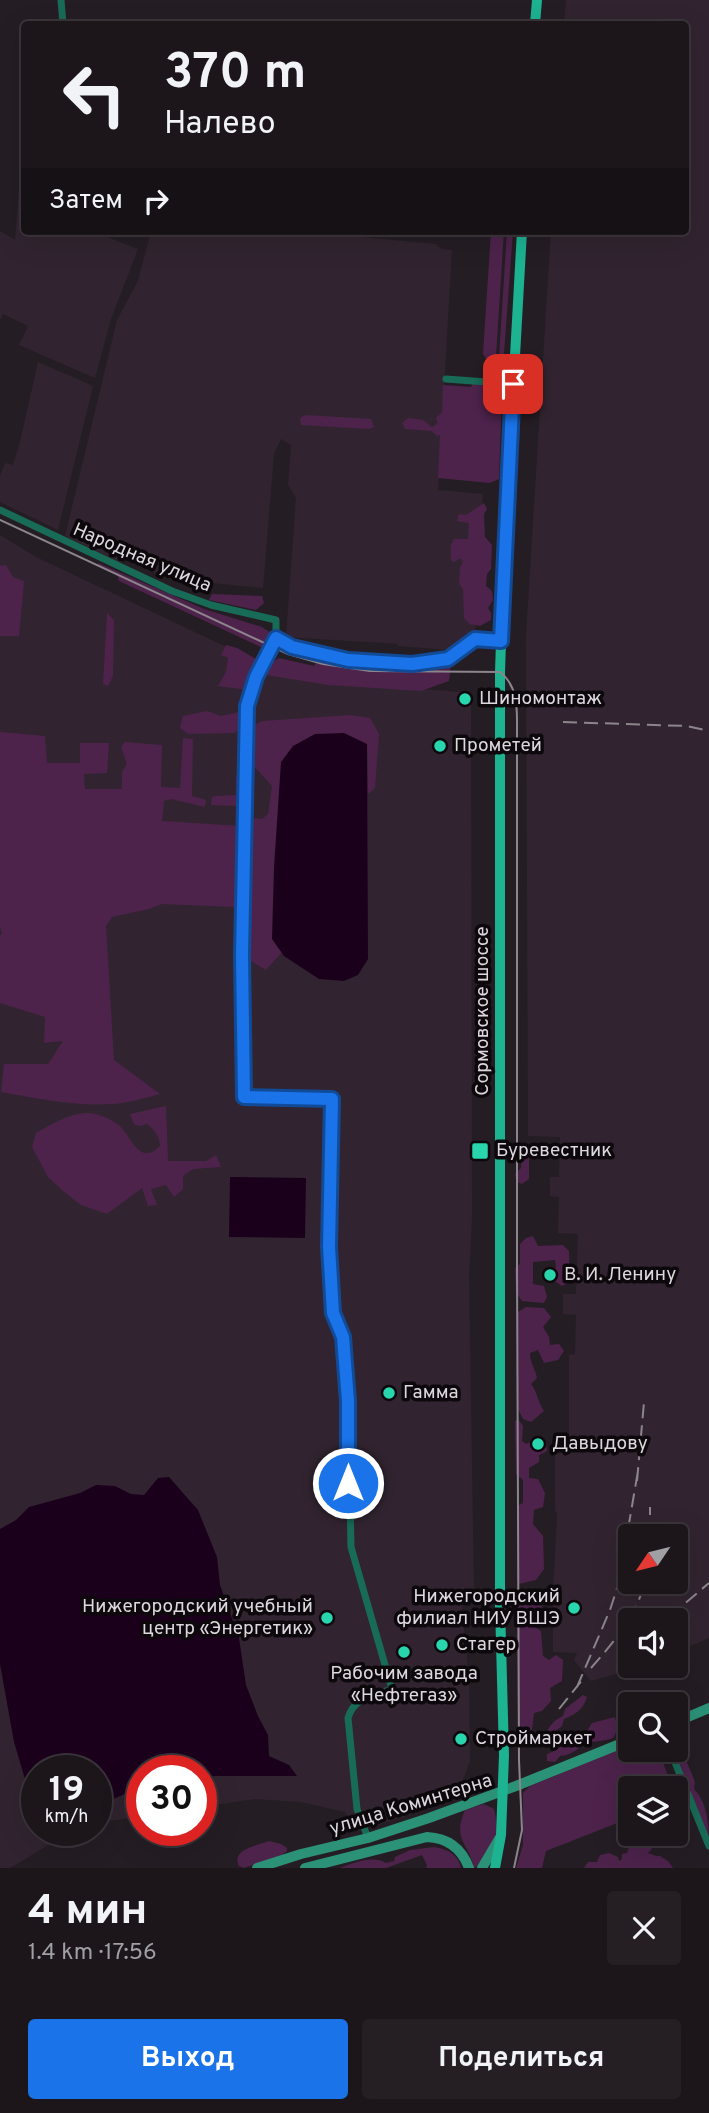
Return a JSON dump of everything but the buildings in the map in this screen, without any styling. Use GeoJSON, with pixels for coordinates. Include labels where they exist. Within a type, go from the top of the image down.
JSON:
{"type":"FeatureCollection","features":[{"type":"Feature","properties":{"kind":"main road"},"geometry":{"type":"LineString","coordinates":[[535,21],[537,0]]}},
{"type":"Feature","properties":{"kind":"main road","name":"Сормовское шоссе"},"geometry":{"type":"LineString","coordinates":[[503,1791],[500,1605],[501,641],[522,235]]}},
{"type":"Feature","properties":{"kind":"main road"},"geometry":{"type":"LineString","coordinates":[[688,1717],[709,1708]]}},
{"type":"Feature","properties":{"kind":"main road"},"geometry":{"type":"LineString","coordinates":[[503,1791],[618,1745]]}},
{"type":"Feature","properties":{"kind":"main road","name":"улица Коминтерна"},"geometry":{"type":"LineString","coordinates":[[257,1868],[300,1854],[368,1838],[503,1791],[501,1835],[495,1868]]}},
{"type":"Feature","properties":{"kind":"main road"},"geometry":{"type":"LineString","coordinates":[[481,1868],[501,1835]]}},
{"type":"Feature","properties":{"kind":"main road","name":"улица Коминтерна"},"geometry":{"type":"LineString","coordinates":[[304,1868],[427,1837],[443,1840],[456,1847],[469,1868]]}},
{"type":"Feature","properties":{"kind":"street"},"geometry":{"type":"LineString","coordinates":[[61,0],[63,21]]}},
{"type":"Feature","properties":{"kind":"street"},"geometry":{"type":"LineString","coordinates":[[446,379],[513,384]]}},
{"type":"Feature","properties":{"kind":"street","name":"Народная улица"},"geometry":{"type":"LineString","coordinates":[[0,510],[172,591],[211,605],[276,620],[276,638]]}},
{"type":"Feature","properties":{"kind":"street"},"geometry":{"type":"LineString","coordinates":[[368,1838],[357,1809],[348,1718],[354,1704],[392,1689],[351,1547],[348,1401],[343,1337],[333,1313],[329,1247],[332,1099],[244,1097],[242,955],[247,706],[256,677],[276,638],[292,647],[348,660],[412,664],[448,659],[475,639],[501,641]]}},
{"type":"Feature","properties":{"kind":"street"},"geometry":{"type":"LineString","coordinates":[[675,1762],[709,1846]]}},
{"type":"Feature","properties":{"kind":"shaded area"},"geometry":{"type":"Polygon","coordinates":[[[566,0],[709,0],[709,1638],[688,1647],[688,1608],[618,1608],[618,1673],[591,1681],[574,1660],[577,1653],[553,1652],[557,1518],[555,1451],[569,1451],[569,1355],[575,1354],[576,1315],[563,1314],[563,1294],[576,1294],[578,1234],[558,1233],[559,1197],[550,1196],[550,1177],[559,1177],[560,1137],[528,1136],[526,635],[551,235],[689,235],[689,21],[564,21],[566,0]]]}},
{"type":"Feature","properties":{"kind":"shaded area"},"geometry":{"type":"Polygon","coordinates":[[[21,164],[21,235],[102,235],[138,249],[111,319],[95,378],[19,345],[28,326],[3,314],[0,320],[0,231],[15,240],[21,164]]]}},
{"type":"Feature","properties":{"kind":"shaded area"},"geometry":{"type":"Polygon","coordinates":[[[150,235],[340,235],[435,244],[442,249],[452,250],[438,490],[483,494],[475,634],[449,650],[286,637],[296,498],[288,485],[291,445],[281,439],[274,454],[263,588],[170,579],[124,559],[121,563],[65,536],[117,320],[138,281],[150,235]]]}},
{"type":"Feature","properties":{"kind":"shaded area"},"geometry":{"type":"Polygon","coordinates":[[[491,235],[504,235],[495,372],[483,354],[491,235]]]}},
{"type":"Feature","properties":{"kind":"shaded area"},"geometry":{"type":"Polygon","coordinates":[[[507,235],[513,235],[503,367],[498,372],[507,235]]]}},
{"type":"Feature","properties":{"kind":"shaded area"},"geometry":{"type":"Polygon","coordinates":[[[38,362],[93,386],[58,530],[0,502],[0,476],[5,463],[13,465],[38,362]]]}},
{"type":"Feature","properties":{"kind":"shaded area"},"geometry":{"type":"Polygon","coordinates":[[[473,383],[502,391],[499,479],[490,483],[438,478],[440,435],[437,436],[432,431],[405,429],[402,423],[408,418],[423,420],[432,427],[438,423],[436,418],[442,412],[443,385],[471,387],[473,383]]]}},
{"type":"Feature","properties":{"kind":"shaded area"},"geometry":{"type":"Polygon","coordinates":[[[306,415],[371,419],[374,427],[369,429],[301,425],[300,418],[306,415]]]}},
{"type":"Feature","properties":{"kind":"shaded area"},"geometry":{"type":"Polygon","coordinates":[[[484,503],[487,509],[484,514],[485,537],[492,545],[491,569],[487,574],[486,586],[492,591],[493,600],[488,608],[491,620],[480,626],[470,624],[464,618],[463,589],[459,584],[463,562],[460,558],[454,562],[451,560],[451,545],[454,539],[468,539],[469,523],[457,521],[459,514],[466,515],[484,503]]]}},
{"type":"Feature","properties":{"kind":"shaded area"},"geometry":{"type":"Polygon","coordinates":[[[0,535],[36,557],[292,678],[471,693],[472,1218],[469,1277],[474,1591],[460,1592],[469,1679],[470,1761],[455,1800],[359,1831],[345,1812],[301,1802],[255,1799],[217,1805],[217,1755],[126,1755],[126,1818],[112,1821],[112,1755],[21,1755],[21,1846],[47,1846],[10,1868],[0,1868],[0,535]]]}},
{"type":"Feature","properties":{"kind":"shaded area"},"geometry":{"type":"Polygon","coordinates":[[[98,563],[204,609],[262,627],[271,633],[272,640],[265,649],[119,581],[117,574],[98,563]]]}},
{"type":"Feature","properties":{"kind":"shaded area"},"geometry":{"type":"Polygon","coordinates":[[[6,565],[13,577],[24,581],[19,636],[0,636],[0,566],[6,565]]]}},
{"type":"Feature","properties":{"kind":"shaded area"},"geometry":{"type":"Polygon","coordinates":[[[212,594],[262,596],[264,603],[256,610],[209,600],[212,594]]]}},
{"type":"Feature","properties":{"kind":"shaded area"},"geometry":{"type":"Polygon","coordinates":[[[107,613],[114,620],[113,676],[108,686],[103,684],[107,613]]]}},
{"type":"Feature","properties":{"kind":"shaded area"},"geometry":{"type":"Polygon","coordinates":[[[226,645],[237,648],[261,662],[248,690],[218,686],[226,672],[228,658],[221,655],[226,645]]]}},
{"type":"Feature","properties":{"kind":"shaded area"},"geometry":{"type":"Polygon","coordinates":[[[320,657],[402,665],[451,663],[449,681],[421,691],[328,685],[266,675],[269,664],[279,658],[314,666],[320,657]]]}},
{"type":"Feature","properties":{"kind":"shaded area"},"geometry":{"type":"Polygon","coordinates":[[[207,711],[221,716],[243,711],[244,727],[234,733],[188,734],[180,728],[183,716],[207,711]]]}},
{"type":"Feature","properties":{"kind":"shaded area"},"geometry":{"type":"Polygon","coordinates":[[[351,715],[370,718],[379,734],[375,788],[368,794],[367,744],[272,939],[282,952],[266,970],[246,958],[248,820],[262,819],[268,814],[272,786],[250,762],[251,727],[262,721],[351,715]]]}},
{"type":"Feature","properties":{"kind":"shaded area"},"geometry":{"type":"Polygon","coordinates":[[[0,732],[45,736],[47,763],[80,763],[80,743],[109,743],[107,773],[84,774],[85,789],[122,789],[122,772],[127,764],[121,747],[125,742],[162,745],[161,787],[180,788],[183,738],[193,739],[192,796],[206,800],[205,807],[171,799],[164,801],[162,821],[241,826],[240,892],[234,907],[162,904],[112,917],[106,926],[114,1060],[160,1094],[122,1103],[91,1104],[1,1092],[4,1064],[48,1064],[63,1041],[44,1043],[45,1017],[0,1003],[0,732]]]}},
{"type":"Feature","properties":{"kind":"shaded area"},"geometry":{"type":"Polygon","coordinates":[[[344,733],[367,744],[368,959],[358,975],[344,981],[319,979],[284,956],[272,939],[281,762],[293,746],[315,734],[344,733]]]}},
{"type":"Feature","properties":{"kind":"shaded area"},"geometry":{"type":"Polygon","coordinates":[[[241,771],[242,801],[239,806],[211,805],[212,797],[236,795],[236,775],[241,771]]]}},
{"type":"Feature","properties":{"kind":"shaded area"},"geometry":{"type":"Polygon","coordinates":[[[166,1106],[168,1161],[206,1161],[216,1155],[221,1167],[193,1169],[183,1176],[183,1189],[174,1197],[166,1185],[151,1189],[157,1205],[148,1206],[142,1188],[107,1214],[81,1205],[48,1177],[32,1147],[36,1133],[66,1117],[90,1113],[118,1124],[137,1148],[147,1153],[160,1146],[159,1139],[147,1124],[134,1124],[130,1114],[166,1106]]]}},
{"type":"Feature","properties":{"kind":"shaded area"},"geometry":{"type":"Polygon","coordinates":[[[526,1145],[529,1150],[529,1179],[522,1184],[517,1182],[515,1174],[521,1168],[522,1148],[526,1145]]]}},
{"type":"Feature","properties":{"kind":"shaded area"},"geometry":{"type":"Polygon","coordinates":[[[230,1177],[306,1178],[305,1238],[229,1237],[230,1177]]]}},
{"type":"Feature","properties":{"kind":"shaded area"},"geometry":{"type":"Polygon","coordinates":[[[533,1236],[538,1246],[563,1245],[569,1251],[570,1282],[562,1286],[553,1280],[555,1260],[533,1262],[533,1284],[544,1286],[547,1297],[544,1303],[522,1301],[516,1292],[515,1268],[520,1264],[520,1244],[533,1236]]]}},
{"type":"Feature","properties":{"kind":"shaded area"},"geometry":{"type":"Polygon","coordinates":[[[526,1307],[544,1308],[551,1317],[543,1327],[550,1345],[559,1344],[564,1351],[558,1360],[544,1363],[538,1350],[530,1353],[537,1378],[531,1384],[544,1411],[531,1422],[523,1419],[517,1407],[518,1312],[526,1307]]]}},
{"type":"Feature","properties":{"kind":"shaded area"},"geometry":{"type":"Polygon","coordinates":[[[518,1419],[523,1426],[522,1441],[526,1444],[538,1439],[546,1442],[547,1451],[539,1455],[539,1462],[529,1468],[529,1478],[538,1479],[545,1493],[543,1507],[534,1510],[533,1524],[543,1536],[544,1569],[536,1580],[519,1584],[517,1506],[523,1503],[523,1480],[516,1474],[515,1421],[518,1419]]]}},
{"type":"Feature","properties":{"kind":"shaded area"},"geometry":{"type":"Polygon","coordinates":[[[169,1477],[198,1510],[217,1557],[220,1585],[239,1638],[246,1685],[268,1735],[269,1756],[289,1765],[297,1776],[217,1776],[217,1755],[126,1755],[126,1794],[112,1799],[112,1755],[21,1755],[21,1766],[0,1664],[0,1529],[16,1520],[29,1507],[80,1493],[96,1485],[115,1486],[131,1494],[144,1495],[158,1478],[169,1477]]]}},
{"type":"Feature","properties":{"kind":"shaded area"},"geometry":{"type":"Polygon","coordinates":[[[521,1593],[539,1594],[545,1599],[541,1608],[531,1614],[530,1624],[541,1631],[543,1656],[549,1660],[556,1655],[563,1660],[562,1681],[550,1688],[551,1701],[542,1711],[534,1713],[532,1730],[523,1735],[518,1731],[517,1596],[521,1593]]]}},
{"type":"Feature","properties":{"kind":"shaded area"},"geometry":{"type":"Polygon","coordinates":[[[583,1695],[587,1697],[581,1708],[564,1719],[562,1726],[551,1735],[550,1742],[545,1744],[549,1727],[563,1716],[565,1709],[583,1695]]]}},
{"type":"Feature","properties":{"kind":"shaded area"},"geometry":{"type":"Polygon","coordinates":[[[615,1717],[618,1729],[613,1738],[587,1743],[570,1754],[560,1756],[555,1762],[547,1761],[547,1754],[554,1751],[563,1739],[585,1735],[592,1723],[615,1717]]]}},
{"type":"Feature","properties":{"kind":"shaded area"},"geometry":{"type":"Polygon","coordinates":[[[618,1750],[618,1762],[663,1762],[668,1776],[618,1776],[618,1823],[546,1851],[542,1868],[516,1868],[523,1845],[523,1793],[530,1786],[618,1750]]]}},
{"type":"Feature","properties":{"kind":"shaded area"},"geometry":{"type":"Polygon","coordinates":[[[676,1762],[687,1762],[695,1782],[694,1789],[703,1802],[709,1850],[689,1794],[691,1790],[688,1787],[688,1776],[682,1776],[676,1762]]]}},
{"type":"Feature","properties":{"kind":"shaded area"},"geometry":{"type":"Polygon","coordinates":[[[484,1804],[494,1809],[496,1834],[487,1857],[474,1868],[462,1840],[461,1820],[465,1810],[484,1804]]]}},
{"type":"Feature","properties":{"kind":"shaded area"},"geometry":{"type":"Polygon","coordinates":[[[269,1841],[281,1844],[287,1851],[244,1868],[239,1866],[237,1860],[242,1852],[269,1841]]]}},
{"type":"Feature","properties":{"kind":"shaded area"},"geometry":{"type":"Polygon","coordinates":[[[629,1846],[651,1846],[652,1849],[648,1853],[660,1856],[673,1868],[584,1868],[588,1862],[597,1862],[600,1855],[609,1853],[618,1857],[619,1861],[622,1854],[627,1853],[629,1846]]]}},
{"type":"Feature","properties":{"kind":"shaded area"},"geometry":{"type":"Polygon","coordinates":[[[434,1847],[451,1853],[461,1868],[426,1868],[422,1855],[386,1868],[340,1868],[369,1860],[386,1863],[410,1850],[434,1847]]]}},
{"type":"Feature","properties":{"kind":"tram line"},"geometry":{"type":"LineString","coordinates":[[0,520],[288,654],[323,664],[370,671],[500,672],[514,692],[517,715],[519,1760],[522,1830],[514,1868]]}},
{"type":"Feature","properties":{"kind":"railway"},"geometry":{"type":"LineString","coordinates":[[563,722],[687,726],[709,731]]}},
{"type":"Feature","properties":{"kind":"railway"},"geometry":{"type":"LineString","coordinates":[[637,1481],[644,1402]]}},
{"type":"Feature","properties":{"kind":"railway"},"geometry":{"type":"LineString","coordinates":[[577,1687],[619,1582],[638,1471]]}},
{"type":"Feature","properties":{"kind":"railway"},"geometry":{"type":"LineString","coordinates":[[650,1507],[650,1524]]}},
{"type":"Feature","properties":{"kind":"railway"},"geometry":{"type":"LineString","coordinates":[[679,1608],[709,1583]]}},
{"type":"Feature","properties":{"kind":"railway"},"geometry":{"type":"LineString","coordinates":[[591,1668],[616,1638],[641,1594]]}},
{"type":"Feature","properties":{"kind":"railway"},"geometry":{"type":"LineString","coordinates":[[559,1709],[583,1679]]}},
{"type":"Feature","properties":{"kind":"place","name":"Шиномонтаж"},"geometry":{"type":"Point","coordinates":[465,699]}},
{"type":"Feature","properties":{"kind":"place","name":"Прометей"},"geometry":{"type":"Point","coordinates":[440,746]}},
{"type":"Feature","properties":{"kind":"place","name":"Буревестник"},"geometry":{"type":"Point","coordinates":[480,1151]}},
{"type":"Feature","properties":{"kind":"place","name":"В. И. Ленину"},"geometry":{"type":"Point","coordinates":[550,1275]}},
{"type":"Feature","properties":{"kind":"place","name":"Гамма"},"geometry":{"type":"Point","coordinates":[389,1393]}},
{"type":"Feature","properties":{"kind":"place","name":"Давыдову"},"geometry":{"type":"Point","coordinates":[538,1444]}},
{"type":"Feature","properties":{"kind":"place","name":"Нижегородский филиал НИУ ВШЭ"},"geometry":{"type":"Point","coordinates":[574,1608]}},
{"type":"Feature","properties":{"kind":"place","name":"Нижегородский учебный центр «Энергетик»"},"geometry":{"type":"Point","coordinates":[327,1618]}},
{"type":"Feature","properties":{"kind":"place","name":"Стагер"},"geometry":{"type":"Point","coordinates":[442,1645]}},
{"type":"Feature","properties":{"kind":"place","name":"Рабочим завода «Нефтегаз»"},"geometry":{"type":"Point","coordinates":[404,1652]}},
{"type":"Feature","properties":{"kind":"place","name":"Строймаркет"},"geometry":{"type":"Point","coordinates":[461,1739]}},
{"type":"Feature","properties":{"kind":"route"},"geometry":{"type":"LineString","coordinates":[[348,1483],[348,1401],[343,1337],[333,1313],[329,1247],[332,1099],[244,1097],[242,955],[247,706],[256,677],[276,638],[292,647],[348,660],[412,664],[448,659],[475,639],[501,641],[513,384]]}}]}
